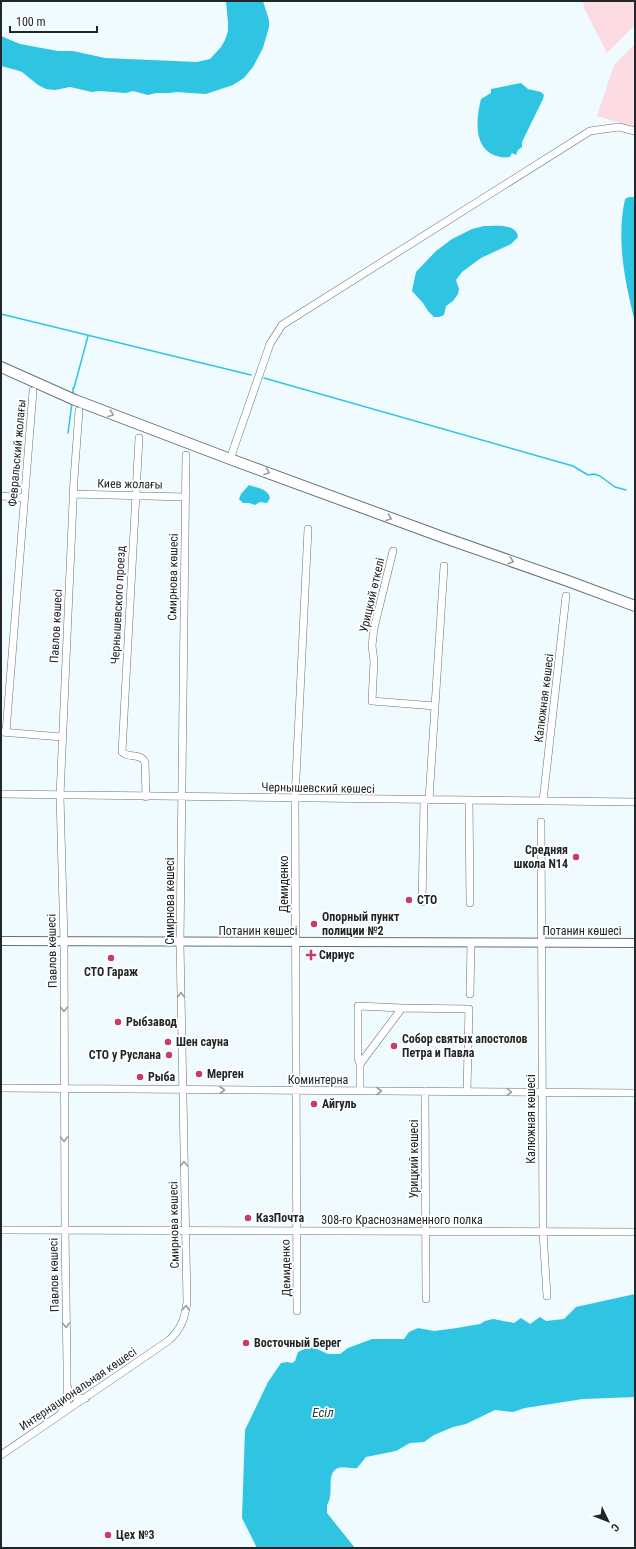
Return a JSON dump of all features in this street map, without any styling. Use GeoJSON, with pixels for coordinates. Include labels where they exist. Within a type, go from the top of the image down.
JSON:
{"type":"FeatureCollection","features":[{"type":"Feature","properties":{"kind":"highway"},"geometry":{"type":"LineString","coordinates":[[1,367],[72,398],[230,459],[635,606]]}},
{"type":"Feature","properties":{"kind":"main road","name":"Потанин көшесі"},"geometry":{"type":"LineString","coordinates":[[1,941],[180,943],[635,943]]}},
{"type":"Feature","properties":{"kind":"street"},"geometry":{"type":"LineString","coordinates":[[230,459],[270,344],[282,324],[590,131],[619,127],[635,131]]}},
{"type":"Feature","properties":{"kind":"street","name":"Февральский жолағы"},"geometry":{"type":"LineString","coordinates":[[4,732],[33,391]]}},
{"type":"Feature","properties":{"kind":"street","name":"Павлов көшесі"},"geometry":{"type":"LineString","coordinates":[[55,1418],[66,1406],[67,1384],[64,942],[60,796],[73,494],[79,411]]}},
{"type":"Feature","properties":{"kind":"street","name":"Чернышевского проезд"},"geometry":{"type":"LineString","coordinates":[[139,438],[122,752],[124,755],[142,758],[145,762],[146,797]]}},
{"type":"Feature","properties":{"kind":"street","name":"Смирнова көшесі"},"geometry":{"type":"LineString","coordinates":[[168,1341],[180,1327],[186,1312],[180,943],[186,455]]}},
{"type":"Feature","properties":{"kind":"street","name":"Киев жолағы"},"geometry":{"type":"LineString","coordinates":[[73,494],[185,497]]}},
{"type":"Feature","properties":{"kind":"street"},"geometry":{"type":"LineString","coordinates":[[1,496],[24,498]]}},
{"type":"Feature","properties":{"kind":"street","name":"Демиденко"},"geometry":{"type":"LineString","coordinates":[[297,1311],[295,798],[308,529]]}},
{"type":"Feature","properties":{"kind":"street","name":"Урицкий өткелі"},"geometry":{"type":"LineString","coordinates":[[393,551],[374,628],[372,646],[374,661],[372,701],[435,706]]}},
{"type":"Feature","properties":{"kind":"street"},"geometry":{"type":"LineString","coordinates":[[422,902],[427,800],[444,566]]}},
{"type":"Feature","properties":{"kind":"street","name":"Калюжная көшесі"},"geometry":{"type":"LineString","coordinates":[[543,802],[566,596]]}},
{"type":"Feature","properties":{"kind":"street"},"geometry":{"type":"LineString","coordinates":[[4,732],[62,737]]}},
{"type":"Feature","properties":{"kind":"street","name":"Чернышевский көшесі"},"geometry":{"type":"LineString","coordinates":[[1,794],[60,796],[635,802]]}},
{"type":"Feature","properties":{"kind":"street"},"geometry":{"type":"LineString","coordinates":[[469,800],[470,903]]}},
{"type":"Feature","properties":{"kind":"street","name":"Калюжная көшесі"},"geometry":{"type":"LineString","coordinates":[[541,822],[543,1232],[547,1296]]}},
{"type":"Feature","properties":{"kind":"street"},"geometry":{"type":"LineString","coordinates":[[470,994],[472,943]]}},
{"type":"Feature","properties":{"kind":"street"},"geometry":{"type":"LineString","coordinates":[[360,1091],[360,1064],[358,1058],[358,1006],[469,1009],[467,1091]]}},
{"type":"Feature","properties":{"kind":"street"},"geometry":{"type":"LineString","coordinates":[[360,1064],[402,1008]]}},
{"type":"Feature","properties":{"kind":"street","name":"Коминтерна"},"geometry":{"type":"LineString","coordinates":[[1,1088],[635,1093]]}},
{"type":"Feature","properties":{"kind":"street","name":"Урицкий көшесі"},"geometry":{"type":"LineString","coordinates":[[425,1091],[426,1299]]}},
{"type":"Feature","properties":{"kind":"street","name":"308-го Краснознаменного полка"},"geometry":{"type":"LineString","coordinates":[[1,1230],[635,1232]]}},
{"type":"Feature","properties":{"kind":"street","name":"Интернациональная көшесі"},"geometry":{"type":"LineString","coordinates":[[1,1455],[168,1341]]}},
{"type":"Feature","properties":{"kind":"street"},"geometry":{"type":"LineString","coordinates":[[67,1384],[69,1392],[72,1396],[77,1399],[86,1398]]}},
{"type":"Feature","properties":{"kind":"shaded area"},"geometry":{"type":"Polygon","coordinates":[[[583,1],[635,1],[635,25],[607,53],[584,8],[583,1]]]}},
{"type":"Feature","properties":{"kind":"shaded area"},"geometry":{"type":"Polygon","coordinates":[[[635,44],[635,127],[597,116],[614,65],[635,44]]]}},
{"type":"Feature","properties":{"kind":"water"},"geometry":{"type":"Polygon","coordinates":[[[226,1],[263,1],[269,20],[269,27],[263,48],[253,67],[244,78],[233,85],[206,94],[176,92],[148,95],[133,91],[126,93],[99,91],[92,92],[70,87],[55,90],[46,89],[38,85],[22,72],[1,66],[1,36],[20,44],[58,51],[73,51],[105,58],[197,62],[210,59],[221,47],[228,31],[226,1]]]}},
{"type":"Feature","properties":{"kind":"water"},"geometry":{"type":"Polygon","coordinates":[[[521,83],[528,89],[541,92],[544,95],[543,99],[522,142],[522,147],[518,150],[516,155],[512,153],[510,157],[499,157],[489,152],[480,140],[478,132],[478,115],[481,99],[491,93],[491,89],[521,83]]]}},
{"type":"Feature","properties":{"kind":"water"},"geometry":{"type":"Polygon","coordinates":[[[635,197],[635,322],[625,276],[621,230],[625,199],[635,197]]]}},
{"type":"Feature","properties":{"kind":"water"},"geometry":{"type":"Polygon","coordinates":[[[484,226],[510,227],[514,229],[518,237],[511,244],[481,258],[462,272],[456,280],[459,289],[458,294],[453,301],[446,306],[444,315],[434,317],[412,291],[416,272],[436,251],[452,239],[472,229],[484,226]]]}},
{"type":"Feature","properties":{"kind":"water"},"geometry":{"type":"Polygon","coordinates":[[[249,485],[262,489],[269,495],[270,498],[267,503],[260,502],[255,505],[243,503],[239,499],[241,494],[249,485]]]}},
{"type":"Feature","properties":{"kind":"water","name":"Есіл"},"geometry":{"type":"Polygon","coordinates":[[[635,1294],[635,1397],[583,1399],[525,1408],[513,1412],[495,1410],[466,1424],[453,1427],[434,1435],[424,1442],[410,1443],[396,1451],[366,1457],[357,1468],[338,1468],[334,1471],[331,1479],[327,1513],[355,1548],[257,1548],[242,1518],[245,1430],[268,1382],[281,1363],[292,1363],[295,1361],[298,1352],[309,1347],[328,1354],[340,1354],[348,1348],[372,1339],[404,1339],[409,1332],[418,1328],[434,1331],[480,1324],[493,1319],[514,1323],[521,1318],[530,1324],[540,1317],[546,1321],[564,1319],[576,1307],[635,1294]]]}},
{"type":"Feature","properties":{"kind":"waterway"},"geometry":{"type":"LineString","coordinates":[[1,314],[251,375]]}},
{"type":"Feature","properties":{"kind":"waterway"},"geometry":{"type":"LineString","coordinates":[[74,388],[88,336]]}},
{"type":"Feature","properties":{"kind":"waterway"},"geometry":{"type":"LineString","coordinates":[[264,378],[573,466],[588,475],[594,474],[600,476],[615,487],[626,490]]}},
{"type":"Feature","properties":{"kind":"waterway"},"geometry":{"type":"LineString","coordinates":[[73,388],[73,396]]}},
{"type":"Feature","properties":{"kind":"waterway"},"geometry":{"type":"LineString","coordinates":[[68,433],[72,403]]}},
{"type":"Feature","properties":{"kind":"place","name":"Средняя школа N14"},"geometry":{"type":"Point","coordinates":[576,857]}},
{"type":"Feature","properties":{"kind":"place","name":"СТО"},"geometry":{"type":"Point","coordinates":[409,900]}},
{"type":"Feature","properties":{"kind":"place","name":"Опорный пункт полиции №2"},"geometry":{"type":"Point","coordinates":[314,924]}},
{"type":"Feature","properties":{"kind":"place","name":"Сириус"},"geometry":{"type":"Point","coordinates":[311,955]}},
{"type":"Feature","properties":{"kind":"place","name":"СТО Гараж"},"geometry":{"type":"Point","coordinates":[111,958]}},
{"type":"Feature","properties":{"kind":"place","name":"Рыбзавод"},"geometry":{"type":"Point","coordinates":[118,1022]}},
{"type":"Feature","properties":{"kind":"place","name":"Шен сауна"},"geometry":{"type":"Point","coordinates":[168,1042]}},
{"type":"Feature","properties":{"kind":"place","name":"Собор святых апостолов Петра и Павла"},"geometry":{"type":"Point","coordinates":[394,1046]}},
{"type":"Feature","properties":{"kind":"place","name":"СТО у Руслана"},"geometry":{"type":"Point","coordinates":[169,1055]}},
{"type":"Feature","properties":{"kind":"place","name":"Мерген"},"geometry":{"type":"Point","coordinates":[199,1074]}},
{"type":"Feature","properties":{"kind":"place","name":"Рыба"},"geometry":{"type":"Point","coordinates":[140,1077]}},
{"type":"Feature","properties":{"kind":"place","name":"Айгуль"},"geometry":{"type":"Point","coordinates":[314,1104]}},
{"type":"Feature","properties":{"kind":"place","name":"КазПочта"},"geometry":{"type":"Point","coordinates":[248,1218]}},
{"type":"Feature","properties":{"kind":"place","name":"Восточный Берег"},"geometry":{"type":"Point","coordinates":[246,1343]}},
{"type":"Feature","properties":{"kind":"place","name":"Цех №3"},"geometry":{"type":"Point","coordinates":[108,1535]}}]}
